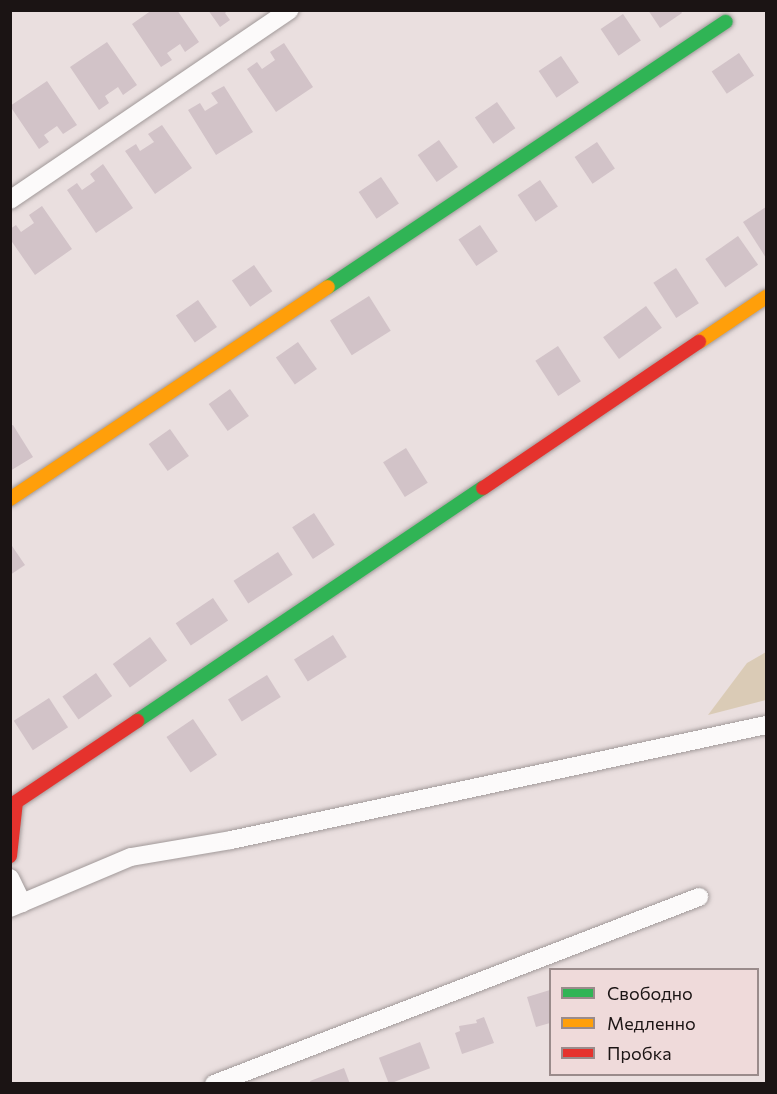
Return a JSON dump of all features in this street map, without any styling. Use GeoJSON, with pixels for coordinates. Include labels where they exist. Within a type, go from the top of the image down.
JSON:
{"type":"FeatureCollection","features":[{"type":"Feature","properties":{"kind":"street"},"geometry":{"type":"LineString","coordinates":[[10,200],[290,10]]}},
{"type":"Feature","properties":{"kind":"street"},"geometry":{"type":"LineString","coordinates":[[10,499],[726,22]]}},
{"type":"Feature","properties":{"kind":"street"},"geometry":{"type":"LineString","coordinates":[[10,856],[16,802],[766,297]]}},
{"type":"Feature","properties":{"kind":"street"},"geometry":{"type":"LineString","coordinates":[[10,878],[16,905],[131,858],[231,840],[766,725]]}},
{"type":"Feature","properties":{"kind":"street"},"geometry":{"type":"LineString","coordinates":[[214,1083],[699,897]]}},
{"type":"Feature","properties":{"kind":"shaded area"},"geometry":{"type":"Polygon","coordinates":[[[766,652],[766,700],[708,715],[747,663],[766,652]]]}},
{"type":"Feature","properties":{"kind":"building"},"geometry":{"type":"Polygon","coordinates":[[[152,10],[177,10],[199,42],[185,52],[180,44],[167,53],[172,60],[161,67],[132,24],[152,10]]]}},
{"type":"Feature","properties":{"kind":"building"},"geometry":{"type":"Polygon","coordinates":[[[208,10],[228,10],[225,13],[230,20],[220,27],[208,10]]]}},
{"type":"Feature","properties":{"kind":"building"},"geometry":{"type":"Polygon","coordinates":[[[648,10],[680,10],[682,13],[660,28],[648,10]]]}},
{"type":"Feature","properties":{"kind":"building"},"geometry":{"type":"Polygon","coordinates":[[[623,14],[641,41],[619,56],[601,29],[623,14]]]}},
{"type":"Feature","properties":{"kind":"building"},"geometry":{"type":"Polygon","coordinates":[[[107,42],[137,85],[123,95],[118,87],[105,96],[109,103],[99,110],[70,67],[107,42]]]}},
{"type":"Feature","properties":{"kind":"building"},"geometry":{"type":"Polygon","coordinates":[[[284,43],[313,87],[276,112],[247,69],[257,62],[262,69],[275,60],[270,52],[284,43]]]}},
{"type":"Feature","properties":{"kind":"building"},"geometry":{"type":"Polygon","coordinates":[[[739,53],[754,75],[727,94],[712,71],[739,53]]]}},
{"type":"Feature","properties":{"kind":"building"},"geometry":{"type":"Polygon","coordinates":[[[561,56],[579,83],[557,98],[539,71],[561,56]]]}},
{"type":"Feature","properties":{"kind":"building"},"geometry":{"type":"Polygon","coordinates":[[[47,81],[77,125],[63,134],[57,126],[44,135],[49,142],[39,149],[10,106],[47,81]]]}},
{"type":"Feature","properties":{"kind":"building"},"geometry":{"type":"Polygon","coordinates":[[[224,86],[253,132],[216,155],[188,110],[200,103],[205,111],[218,103],[211,93],[224,86]]]}},
{"type":"Feature","properties":{"kind":"building"},"geometry":{"type":"Polygon","coordinates":[[[497,102],[515,128],[493,144],[475,117],[497,102]]]}},
{"type":"Feature","properties":{"kind":"building"},"geometry":{"type":"Polygon","coordinates":[[[162,125],[192,168],[155,194],[125,151],[136,144],[140,151],[154,142],[148,134],[162,125]]]}},
{"type":"Feature","properties":{"kind":"building"},"geometry":{"type":"Polygon","coordinates":[[[439,140],[458,167],[437,182],[418,155],[439,140]]]}},
{"type":"Feature","properties":{"kind":"building"},"geometry":{"type":"Polygon","coordinates":[[[597,142],[615,169],[593,184],[575,157],[597,142]]]}},
{"type":"Feature","properties":{"kind":"building"},"geometry":{"type":"Polygon","coordinates":[[[103,164],[133,208],[96,233],[67,190],[77,183],[82,190],[95,181],[90,174],[103,164]]]}},
{"type":"Feature","properties":{"kind":"building"},"geometry":{"type":"Polygon","coordinates":[[[381,177],[399,204],[377,219],[359,192],[381,177]]]}},
{"type":"Feature","properties":{"kind":"building"},"geometry":{"type":"Polygon","coordinates":[[[540,180],[558,207],[536,222],[518,195],[540,180]]]}},
{"type":"Feature","properties":{"kind":"building"},"geometry":{"type":"Polygon","coordinates":[[[42,206],[72,249],[35,275],[10,239],[10,229],[16,225],[21,232],[34,223],[29,215],[42,206]]]}},
{"type":"Feature","properties":{"kind":"building"},"geometry":{"type":"Polygon","coordinates":[[[766,207],[766,258],[743,222],[766,207]]]}},
{"type":"Feature","properties":{"kind":"building"},"geometry":{"type":"Polygon","coordinates":[[[480,225],[498,252],[476,266],[458,240],[480,225]]]}},
{"type":"Feature","properties":{"kind":"building"},"geometry":{"type":"Polygon","coordinates":[[[738,236],[758,265],[725,288],[705,259],[738,236]]]}},
{"type":"Feature","properties":{"kind":"building"},"geometry":{"type":"Polygon","coordinates":[[[254,265],[272,291],[250,307],[232,280],[254,265]]]}},
{"type":"Feature","properties":{"kind":"building"},"geometry":{"type":"Polygon","coordinates":[[[676,268],[699,303],[676,318],[653,283],[676,268]]]}},
{"type":"Feature","properties":{"kind":"building"},"geometry":{"type":"Polygon","coordinates":[[[369,296],[391,331],[352,355],[330,320],[369,296]]]}},
{"type":"Feature","properties":{"kind":"building"},"geometry":{"type":"Polygon","coordinates":[[[198,300],[217,327],[195,343],[176,315],[198,300]]]}},
{"type":"Feature","properties":{"kind":"building"},"geometry":{"type":"Polygon","coordinates":[[[646,306],[662,328],[619,359],[603,337],[646,306]]]}},
{"type":"Feature","properties":{"kind":"building"},"geometry":{"type":"Polygon","coordinates":[[[298,342],[317,369],[295,385],[276,357],[298,342]]]}},
{"type":"Feature","properties":{"kind":"building"},"geometry":{"type":"Polygon","coordinates":[[[558,346],[581,381],[558,396],[535,361],[558,346]]]}},
{"type":"Feature","properties":{"kind":"building"},"geometry":{"type":"Polygon","coordinates":[[[230,389],[249,416],[228,431],[209,404],[230,389]]]}},
{"type":"Feature","properties":{"kind":"building"},"geometry":{"type":"Polygon","coordinates":[[[13,425],[33,457],[10,471],[10,426],[13,425]]]}},
{"type":"Feature","properties":{"kind":"building"},"geometry":{"type":"Polygon","coordinates":[[[170,429],[189,456],[168,471],[149,444],[170,429]]]}},
{"type":"Feature","properties":{"kind":"building"},"geometry":{"type":"Polygon","coordinates":[[[406,448],[428,483],[405,497],[383,462],[406,448]]]}},
{"type":"Feature","properties":{"kind":"building"},"geometry":{"type":"Polygon","coordinates":[[[314,513],[335,545],[313,559],[292,527],[314,513]]]}},
{"type":"Feature","properties":{"kind":"building"},"geometry":{"type":"Polygon","coordinates":[[[10,543],[25,565],[10,575],[10,543]]]}},
{"type":"Feature","properties":{"kind":"building"},"geometry":{"type":"Polygon","coordinates":[[[278,552],[293,575],[248,604],[234,581],[278,552]]]}},
{"type":"Feature","properties":{"kind":"building"},"geometry":{"type":"Polygon","coordinates":[[[213,598],[228,620],[191,646],[176,623],[213,598]]]}},
{"type":"Feature","properties":{"kind":"building"},"geometry":{"type":"Polygon","coordinates":[[[333,635],[347,657],[308,681],[294,659],[333,635]]]}},
{"type":"Feature","properties":{"kind":"building"},"geometry":{"type":"Polygon","coordinates":[[[150,637],[167,660],[130,687],[113,664],[150,637]]]}},
{"type":"Feature","properties":{"kind":"building"},"geometry":{"type":"Polygon","coordinates":[[[96,673],[112,696],[78,719],[62,697],[96,673]]]}},
{"type":"Feature","properties":{"kind":"building"},"geometry":{"type":"Polygon","coordinates":[[[267,675],[281,697],[242,721],[228,699],[267,675]]]}},
{"type":"Feature","properties":{"kind":"building"},"geometry":{"type":"Polygon","coordinates":[[[49,698],[68,727],[33,750],[14,721],[49,698]]]}},
{"type":"Feature","properties":{"kind":"building"},"geometry":{"type":"Polygon","coordinates":[[[193,719],[217,755],[191,773],[166,737],[193,719]]]}},
{"type":"Feature","properties":{"kind":"building"},"geometry":{"type":"Polygon","coordinates":[[[549,990],[549,1023],[536,1027],[527,997],[549,990]]]}},
{"type":"Feature","properties":{"kind":"building"},"geometry":{"type":"Polygon","coordinates":[[[484,1017],[494,1043],[462,1054],[455,1033],[460,1031],[459,1026],[477,1023],[476,1020],[484,1017]]]}},
{"type":"Feature","properties":{"kind":"building"},"geometry":{"type":"Polygon","coordinates":[[[420,1042],[430,1068],[389,1084],[379,1058],[420,1042]]]}},
{"type":"Feature","properties":{"kind":"building"},"geometry":{"type":"Polygon","coordinates":[[[344,1068],[350,1084],[311,1084],[310,1081],[344,1068]]]}},
{"type":"Feature","properties":{"kind":"traffic: fast"},"geometry":{"type":"LineString","coordinates":[[328,287],[726,22]]}},
{"type":"Feature","properties":{"kind":"traffic: fast"},"geometry":{"type":"LineString","coordinates":[[137,721],[483,488]]}},
{"type":"Feature","properties":{"kind":"traffic: slow"},"geometry":{"type":"LineString","coordinates":[[10,499],[328,287]]}},
{"type":"Feature","properties":{"kind":"traffic: slow"},"geometry":{"type":"LineString","coordinates":[[699,342],[766,297]]}},
{"type":"Feature","properties":{"kind":"traffic: jam"},"geometry":{"type":"LineString","coordinates":[[483,488],[699,342]]}},
{"type":"Feature","properties":{"kind":"traffic: jam"},"geometry":{"type":"LineString","coordinates":[[10,856],[16,802],[137,721]]}}]}
